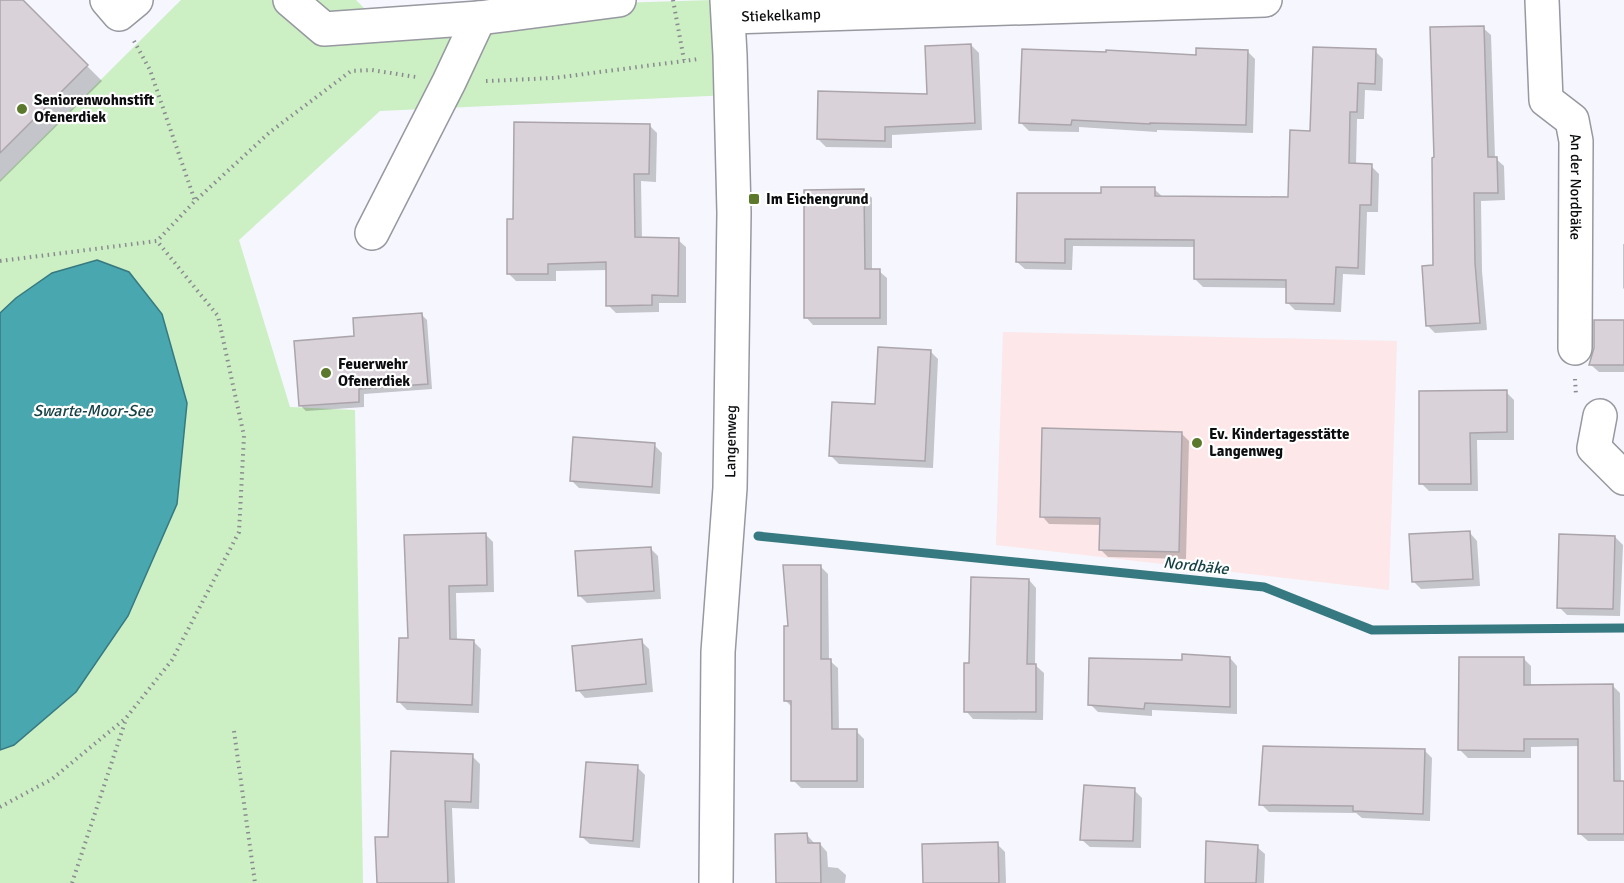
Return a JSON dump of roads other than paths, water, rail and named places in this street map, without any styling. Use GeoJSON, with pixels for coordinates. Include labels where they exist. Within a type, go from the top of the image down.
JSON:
{"type":"FeatureCollection","features":[{"type":"Feature","properties":{"kind":"street"},"geometry":{"type":"LineString","coordinates":[[290,0],[324,29],[478,18],[619,0]]}},
{"type":"Feature","properties":{"kind":"street","name":"Stiekelkamp"},"geometry":{"type":"LineString","coordinates":[[728,8],[1265,0]]}},
{"type":"Feature","properties":{"kind":"street","name":"An der Nordbäke"},"geometry":{"type":"LineString","coordinates":[[1542,0],[1546,100],[1572,120],[1576,141],[1575,348]]}},
{"type":"Feature","properties":{"kind":"street","name":"Langenweg"},"geometry":{"type":"LineString","coordinates":[[717,883],[718,652],[730,488],[734,213],[728,8]]}},
{"type":"Feature","properties":{"kind":"street"},"geometry":{"type":"LineString","coordinates":[[372,233],[478,18]]}},
{"type":"Feature","properties":{"kind":"street"},"geometry":{"type":"LineString","coordinates":[[1600,416],[1594,448],[1624,478]]}},
{"type":"Feature","properties":{"kind":"water","name":"Swarte-Moor-See"},"geometry":{"type":"Polygon","coordinates":[[[97,260],[129,272],[162,314],[187,403],[177,504],[128,616],[76,692],[14,745],[0,750],[0,313],[16,298],[52,273],[97,260]]]}},
{"type":"Feature","properties":{"kind":"waterway","name":"Nordbäke"},"geometry":{"type":"LineString","coordinates":[[758,536],[1264,587],[1372,630],[1624,628]]}},
{"type":"Feature","properties":{"kind":"place","name":"Seniorenwohnstift Ofenerdiek"},"geometry":{"type":"Point","coordinates":[22,109]}},
{"type":"Feature","properties":{"kind":"place","name":"Im Eichengrund"},"geometry":{"type":"Point","coordinates":[754,199]}},
{"type":"Feature","properties":{"kind":"place","name":"Feuerwehr Ofenerdiek"},"geometry":{"type":"Point","coordinates":[326,373]}},
{"type":"Feature","properties":{"kind":"place","name":"Ev. Kindertagesstätte Langenweg"},"geometry":{"type":"Point","coordinates":[1197,443]}}]}
